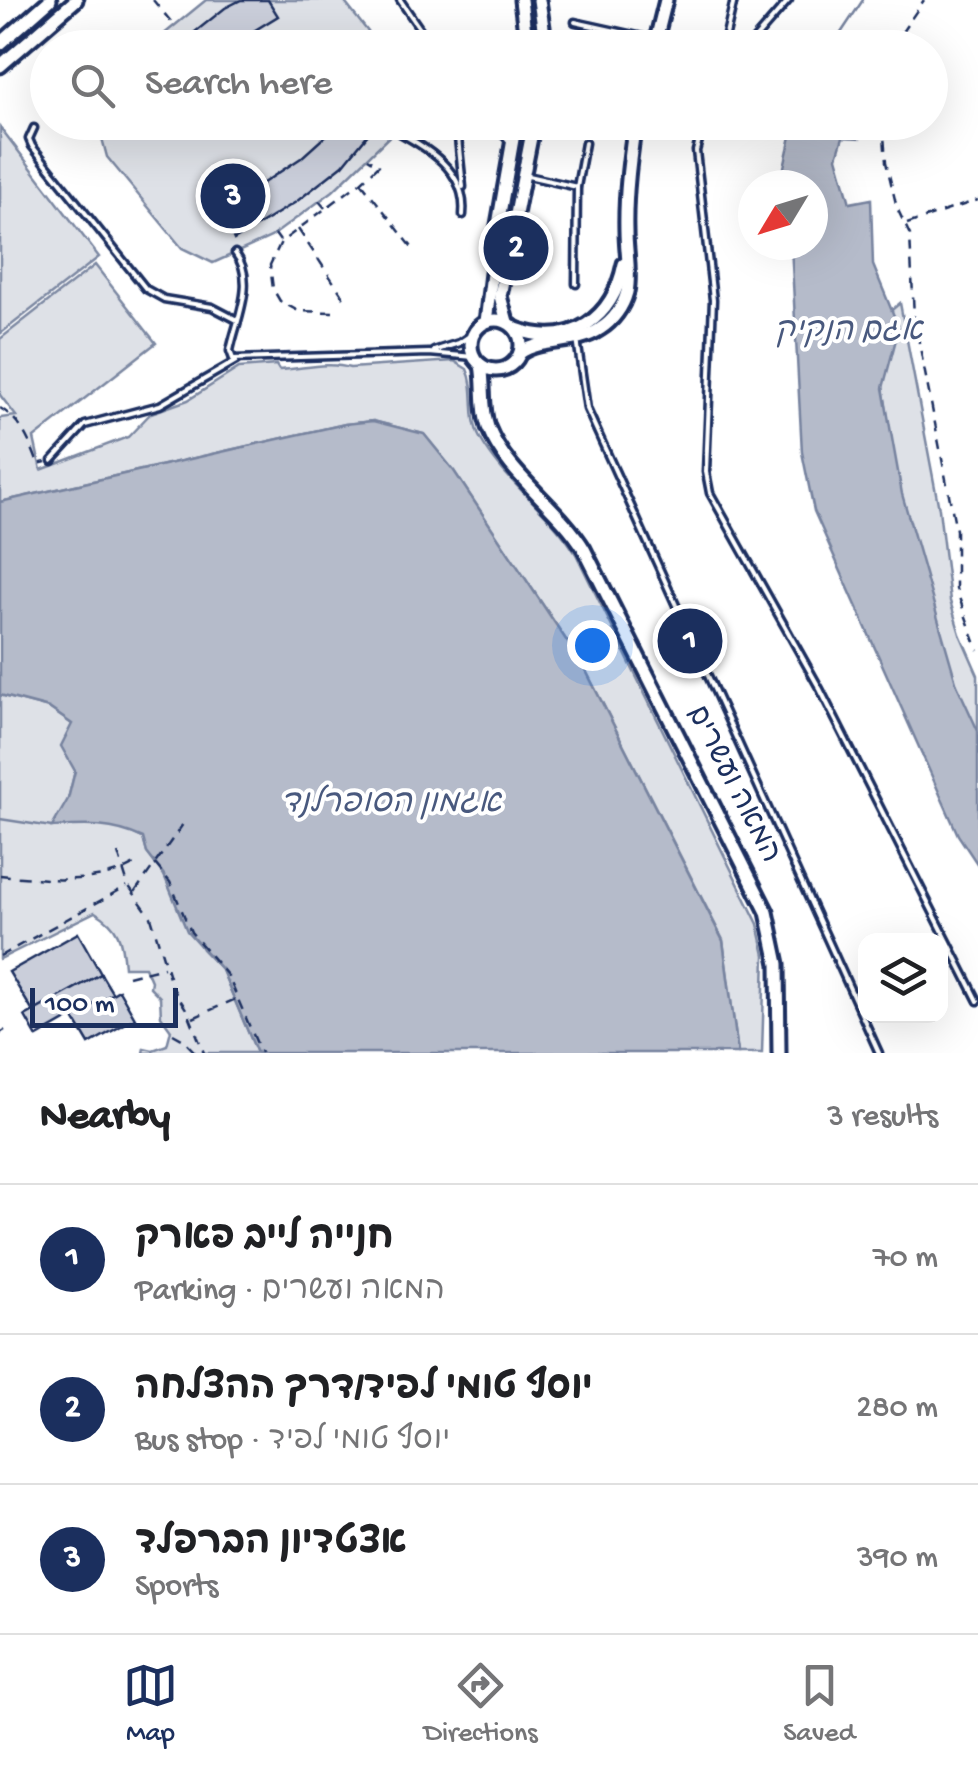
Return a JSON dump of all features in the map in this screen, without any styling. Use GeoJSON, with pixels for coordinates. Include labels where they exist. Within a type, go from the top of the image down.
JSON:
{"type":"FeatureCollection","features":[{"type":"Feature","properties":{"kind":"street"},"geometry":{"type":"LineString","coordinates":[[0,44],[50,0]]}},
{"type":"Feature","properties":{"kind":"street"},"geometry":{"type":"LineString","coordinates":[[41,30],[76,0]]}},
{"type":"Feature","properties":{"kind":"street"},"geometry":{"type":"LineString","coordinates":[[521,0],[525,30]]}},
{"type":"Feature","properties":{"kind":"street"},"geometry":{"type":"LineString","coordinates":[[540,0],[544,30]]}},
{"type":"Feature","properties":{"kind":"street"},"geometry":{"type":"LineString","coordinates":[[658,30],[666,0]]}},
{"type":"Feature","properties":{"kind":"street"},"geometry":{"type":"LineString","coordinates":[[0,66],[30,40]]}},
{"type":"Feature","properties":{"kind":"street"},"geometry":{"type":"LineString","coordinates":[[502,369],[478,361],[471,350],[474,333],[486,322],[513,140]]}},
{"type":"Feature","properties":{"kind":"street"},"geometry":{"type":"LineString","coordinates":[[520,354],[521,341],[500,296],[530,140]]}},
{"type":"Feature","properties":{"kind":"street"},"geometry":{"type":"LineString","coordinates":[[484,408],[494,379],[520,354],[538,344],[576,340],[602,328],[624,302],[629,279],[627,186],[633,140]]}},
{"type":"Feature","properties":{"kind":"street"},"geometry":{"type":"LineString","coordinates":[[486,322],[545,335],[584,326],[613,299],[626,255]]}},
{"type":"Feature","properties":{"kind":"street","name":"המאה ועשרים"},"geometry":{"type":"LineString","coordinates":[[478,361],[486,422],[499,446],[562,517],[584,550],[767,912],[778,964],[778,1053]]}},
{"type":"Feature","properties":{"kind":"lane"},"geometry":{"type":"LineString","coordinates":[[400,0],[421,30]]}},
{"type":"Feature","properties":{"kind":"lane"},"geometry":{"type":"LineString","coordinates":[[727,30],[734,0]]}},
{"type":"Feature","properties":{"kind":"lane"},"geometry":{"type":"LineString","coordinates":[[763,30],[789,0]]}},
{"type":"Feature","properties":{"kind":"lane"},"geometry":{"type":"LineString","coordinates":[[576,22],[605,30]]}},
{"type":"Feature","properties":{"kind":"lane"},"geometry":{"type":"LineString","coordinates":[[30,137],[32,146],[146,290],[164,299],[212,306],[237,320]]}},
{"type":"Feature","properties":{"kind":"lane"},"geometry":{"type":"LineString","coordinates":[[411,140],[436,155],[464,192]]}},
{"type":"Feature","properties":{"kind":"lane"},"geometry":{"type":"LineString","coordinates":[[458,140],[463,214]]}},
{"type":"Feature","properties":{"kind":"lane"},"geometry":{"type":"LineString","coordinates":[[506,140],[511,148]]}},
{"type":"Feature","properties":{"kind":"lane"},"geometry":{"type":"LineString","coordinates":[[699,140],[696,151],[713,300],[706,472],[710,493],[820,689],[978,1001]]}},
{"type":"Feature","properties":{"kind":"lane"},"geometry":{"type":"LineString","coordinates":[[576,284],[576,186],[585,143]]}},
{"type":"Feature","properties":{"kind":"lane"},"geometry":{"type":"LineString","coordinates":[[523,175],[576,186]]}},
{"type":"Feature","properties":{"kind":"lane"},"geometry":{"type":"LineString","coordinates":[[235,253],[242,261],[246,278],[230,352],[236,360]]}},
{"type":"Feature","properties":{"kind":"lane"},"geometry":{"type":"LineString","coordinates":[[429,353],[459,343],[474,333]]}},
{"type":"Feature","properties":{"kind":"lane"},"geometry":{"type":"LineString","coordinates":[[576,340],[587,409],[879,1053]]}},
{"type":"Feature","properties":{"kind":"lane"},"geometry":{"type":"LineString","coordinates":[[52,461],[85,425],[160,405],[236,360],[429,353],[478,361]]}},
{"type":"Feature","properties":{"kind":"path"},"geometry":{"type":"LineString","coordinates":[[153,0],[173,24]]}},
{"type":"Feature","properties":{"kind":"path"},"geometry":{"type":"LineString","coordinates":[[903,30],[924,0]]}},
{"type":"Feature","properties":{"kind":"path"},"geometry":{"type":"LineString","coordinates":[[884,140],[886,162],[910,234],[914,316],[956,530],[956,588],[978,650]]}},
{"type":"Feature","properties":{"kind":"path"},"geometry":{"type":"LineString","coordinates":[[334,312],[298,311],[280,300],[273,288],[270,265],[281,242],[379,165],[368,158]]}},
{"type":"Feature","properties":{"kind":"path"},"geometry":{"type":"LineString","coordinates":[[361,182],[415,251]]}},
{"type":"Feature","properties":{"kind":"path"},"geometry":{"type":"LineString","coordinates":[[905,224],[978,200]]}},
{"type":"Feature","properties":{"kind":"path"},"geometry":{"type":"LineString","coordinates":[[319,201],[326,209]]}},
{"type":"Feature","properties":{"kind":"path"},"geometry":{"type":"LineString","coordinates":[[298,229],[347,302]]}},
{"type":"Feature","properties":{"kind":"path"},"geometry":{"type":"LineString","coordinates":[[275,234],[281,242]]}},
{"type":"Feature","properties":{"kind":"path"},"geometry":{"type":"LineString","coordinates":[[0,408],[13,415],[30,441],[38,464],[52,461]]}},
{"type":"Feature","properties":{"kind":"path"},"geometry":{"type":"LineString","coordinates":[[134,893],[183,824]]}},
{"type":"Feature","properties":{"kind":"path"},"geometry":{"type":"LineString","coordinates":[[118,852],[128,884],[151,917],[166,967],[204,1053]]}},
{"type":"Feature","properties":{"kind":"path"},"geometry":{"type":"LineString","coordinates":[[0,875],[90,878],[124,870],[138,862]]}},
{"type":"Feature","properties":{"kind":"path"},"geometry":{"type":"LineString","coordinates":[[155,864],[170,882],[187,926],[222,966],[260,1053]]}},
{"type":"Feature","properties":{"kind":"path"},"geometry":{"type":"LineString","coordinates":[[0,956],[128,884]]}},
{"type":"Feature","properties":{"kind":"path"},"geometry":{"type":"LineString","coordinates":[[128,976],[166,967]]}},
{"type":"Feature","properties":{"kind":"path"},"geometry":{"type":"LineString","coordinates":[[190,1019],[237,999]]}},
{"type":"Feature","properties":{"kind":"path"},"geometry":{"type":"LineString","coordinates":[[0,1033],[5,1030]]}},
{"type":"Feature","properties":{"kind":"path"},"geometry":{"type":"LineString","coordinates":[[173,1034],[196,1053]]}},
{"type":"Feature","properties":{"kind":"path"},"geometry":{"type":"LineString","coordinates":[[196,1053],[198,1034]]}},
{"type":"Feature","properties":{"kind":"shaded area"},"geometry":{"type":"Polygon","coordinates":[[[206,0],[343,0],[367,30],[169,30],[206,0]]]}},
{"type":"Feature","properties":{"kind":"shaded area"},"geometry":{"type":"Polygon","coordinates":[[[0,127],[99,257],[0,334],[0,127]]]}},
{"type":"Feature","properties":{"kind":"shaded area"},"geometry":{"type":"Polygon","coordinates":[[[102,140],[386,140],[333,191],[271,237],[213,263],[182,248],[107,157],[102,140]]]}},
{"type":"Feature","properties":{"kind":"shaded area"},"geometry":{"type":"Polygon","coordinates":[[[95,265],[156,343],[34,438],[41,470],[128,437],[151,413],[188,400],[239,368],[350,368],[454,361],[467,369],[480,438],[501,469],[576,554],[758,924],[765,955],[762,1053],[738,1053],[723,940],[584,667],[454,471],[424,434],[373,421],[345,424],[0,502],[0,418],[16,416],[0,395],[0,339],[95,265]]]}},
{"type":"Feature","properties":{"kind":"shaded area"},"geometry":{"type":"Polygon","coordinates":[[[900,303],[939,509],[950,601],[978,675],[978,751],[908,555],[874,325],[900,303]]]}},
{"type":"Feature","properties":{"kind":"shaded area"},"geometry":{"type":"Polygon","coordinates":[[[0,695],[49,708],[72,724],[75,771],[68,799],[98,824],[143,838],[147,853],[164,875],[202,949],[222,970],[257,1053],[143,1053],[144,1048],[153,1050],[167,1045],[171,1030],[161,1016],[160,997],[150,987],[145,967],[124,967],[118,935],[95,912],[0,959],[0,695]]]}},
{"type":"Feature","properties":{"kind":"water","name":"אגם הנקיק"},"geometry":{"type":"Polygon","coordinates":[[[790,140],[842,140],[837,157],[850,203],[871,199],[873,265],[899,328],[883,388],[902,494],[957,685],[978,731],[978,865],[958,835],[814,511],[802,452],[792,260],[828,260],[828,170],[784,170],[790,140]]]}},
{"type":"Feature","properties":{"kind":"water","name":"אגמון הסופרלנד"},"geometry":{"type":"Polygon","coordinates":[[[373,421],[424,434],[454,471],[584,667],[723,941],[738,1053],[257,1053],[222,970],[187,931],[164,875],[147,853],[143,838],[109,827],[52,827],[68,799],[75,771],[61,746],[72,724],[49,708],[0,695],[0,502],[345,424],[373,421]]]}},
{"type":"Feature","properties":{"kind":"building"},"geometry":{"type":"Polygon","coordinates":[[[241,0],[268,0],[278,16],[255,30],[198,30],[241,0]]]}},
{"type":"Feature","properties":{"kind":"building"},"geometry":{"type":"Polygon","coordinates":[[[321,140],[363,140],[343,165],[296,202],[234,240],[222,210],[301,158],[321,140]]]}},
{"type":"Feature","properties":{"kind":"building"},"geometry":{"type":"Polygon","coordinates":[[[78,933],[101,974],[33,1012],[9,972],[78,933]]]}},
{"type":"Feature","properties":{"kind":"building"},"geometry":{"type":"Polygon","coordinates":[[[101,974],[113,994],[37,1037],[25,1016],[101,974]]]}},
{"type":"Feature","properties":{"kind":"building"},"geometry":{"type":"Polygon","coordinates":[[[119,990],[135,1018],[89,1044],[73,1017],[119,990]]]}},
{"type":"Feature","properties":{"kind":"waterway"},"geometry":{"type":"LineString","coordinates":[[843,30],[863,0]]}},
{"type":"Feature","properties":{"kind":"waterway"},"geometry":{"type":"LineString","coordinates":[[0,819],[52,827]]}},
{"type":"Feature","properties":{"kind":"place","name":"אצטדיון הברפלד"},"geometry":{"type":"Point","coordinates":[233,196]}},
{"type":"Feature","properties":{"kind":"place","name":"יוסף טומי לפיד/דרך ההצלחה"},"geometry":{"type":"Point","coordinates":[516,248]}},
{"type":"Feature","properties":{"kind":"place","name":"חנייה לייב פארק"},"geometry":{"type":"Point","coordinates":[690,641]}}]}
